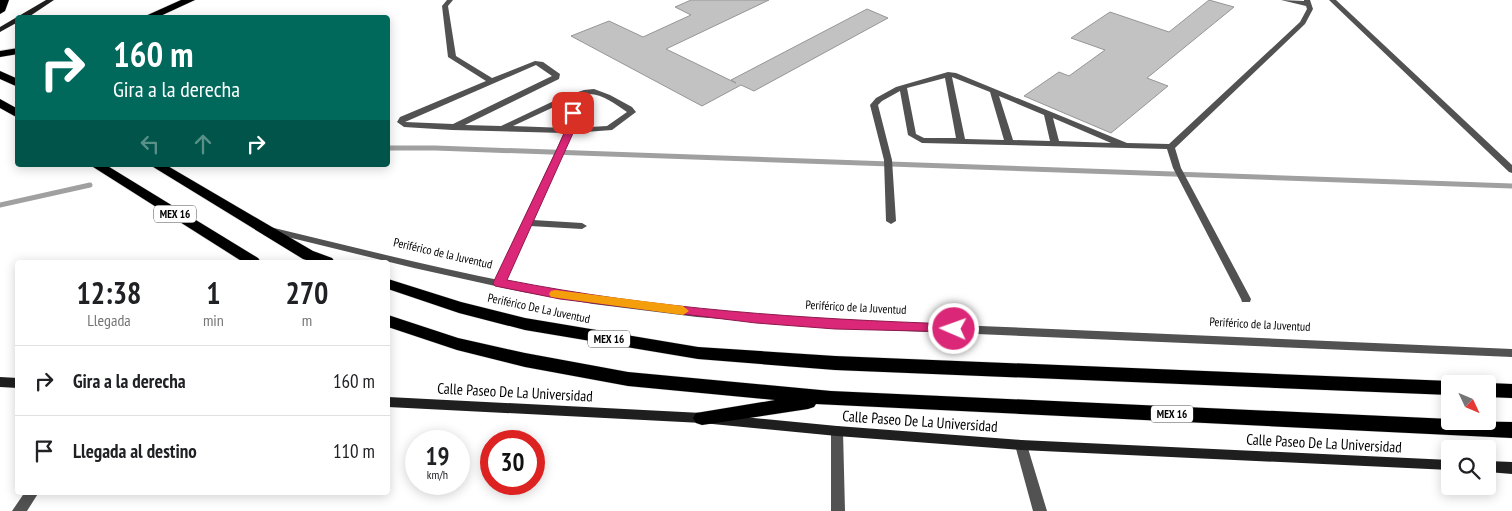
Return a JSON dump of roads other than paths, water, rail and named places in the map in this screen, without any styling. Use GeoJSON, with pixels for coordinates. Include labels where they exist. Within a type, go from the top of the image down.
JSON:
{"type":"FeatureCollection","features":[{"type":"Feature","properties":{"kind":"highway"},"geometry":{"type":"LineString","coordinates":[[0,11],[4,0]]}},
{"type":"Feature","properties":{"kind":"highway"},"geometry":{"type":"LineString","coordinates":[[153,15],[190,0]]}},
{"type":"Feature","properties":{"kind":"highway"},"geometry":{"type":"LineString","coordinates":[[0,74],[15,82]]}},
{"type":"Feature","properties":{"kind":"highway"},"geometry":{"type":"LineString","coordinates":[[0,102],[15,112]]}},
{"type":"Feature","properties":{"kind":"highway","name":"MEX 16"},"geometry":{"type":"LineString","coordinates":[[101,167],[250,260]]}},
{"type":"Feature","properties":{"kind":"highway","name":"MEX 16"},"geometry":{"type":"LineString","coordinates":[[160,167],[308,255],[322,260]]}},
{"type":"Feature","properties":{"kind":"highway","name":"Periférico De La Juventud"},"geometry":{"type":"LineString","coordinates":[[390,285],[459,307],[525,324],[609,340],[698,352],[835,363],[1441,388]]}},
{"type":"Feature","properties":{"kind":"highway","name":"MEX 16"},"geometry":{"type":"LineString","coordinates":[[390,323],[466,346],[524,360],[628,380],[831,398],[1512,430]]}},
{"type":"Feature","properties":{"kind":"highway"},"geometry":{"type":"LineString","coordinates":[[1496,390],[1512,391]]}},
{"type":"Feature","properties":{"kind":"highway"},"geometry":{"type":"LineString","coordinates":[[702,418],[831,398]]}},
{"type":"Feature","properties":{"kind":"street"},"geometry":{"type":"LineString","coordinates":[[26,15],[51,0]]}},
{"type":"Feature","properties":{"kind":"street"},"geometry":{"type":"LineString","coordinates":[[450,0],[445,6],[452,57],[491,81]]}},
{"type":"Feature","properties":{"kind":"street"},"geometry":{"type":"LineString","coordinates":[[903,88],[912,135],[922,140],[1171,147],[1296,30],[1308,15],[1310,9],[1308,2],[1284,0]]}},
{"type":"Feature","properties":{"kind":"street"},"geometry":{"type":"LineString","coordinates":[[1332,0],[1512,170]]}},
{"type":"Feature","properties":{"kind":"street"},"geometry":{"type":"LineString","coordinates":[[0,30],[15,21]]}},
{"type":"Feature","properties":{"kind":"street"},"geometry":{"type":"LineString","coordinates":[[452,128],[556,75],[540,64],[535,63],[403,119],[401,122],[404,125],[452,128],[570,131],[609,128],[632,112],[595,91],[576,95],[502,129]]}},
{"type":"Feature","properties":{"kind":"street"},"geometry":{"type":"LineString","coordinates":[[891,221],[890,173],[874,106],[879,100],[918,82],[948,74],[968,79],[1124,145]]}},
{"type":"Feature","properties":{"kind":"street"},"geometry":{"type":"LineString","coordinates":[[948,74],[960,141]]}},
{"type":"Feature","properties":{"kind":"street"},"geometry":{"type":"LineString","coordinates":[[993,90],[1008,142]]}},
{"type":"Feature","properties":{"kind":"street"},"geometry":{"type":"LineString","coordinates":[[499,283],[570,131],[576,95]]}},
{"type":"Feature","properties":{"kind":"street"},"geometry":{"type":"LineString","coordinates":[[1048,113],[1055,143]]}},
{"type":"Feature","properties":{"kind":"street"},"geometry":{"type":"LineString","coordinates":[[1171,147],[1177,168],[1246,299]]}},
{"type":"Feature","properties":{"kind":"street"},"geometry":{"type":"LineString","coordinates":[[528,222],[582,226]]}},
{"type":"Feature","properties":{"kind":"street","name":"Periférico de la Juventud"},"geometry":{"type":"LineString","coordinates":[[266,229],[433,270],[560,295],[756,319],[1512,353]]}},
{"type":"Feature","properties":{"kind":"street"},"geometry":{"type":"LineString","coordinates":[[0,382],[15,383]]}},
{"type":"Feature","properties":{"kind":"street","name":"Calle Paseo De La Universidad"},"geometry":{"type":"LineString","coordinates":[[390,402],[702,418],[837,431],[1021,445],[1441,465]]}},
{"type":"Feature","properties":{"kind":"street"},"geometry":{"type":"LineString","coordinates":[[837,431],[838,511]]}},
{"type":"Feature","properties":{"kind":"street"},"geometry":{"type":"LineString","coordinates":[[1021,445],[1040,511]]}},
{"type":"Feature","properties":{"kind":"street"},"geometry":{"type":"LineString","coordinates":[[1496,467],[1512,468]]}},
{"type":"Feature","properties":{"kind":"street"},"geometry":{"type":"LineString","coordinates":[[19,511],[31,495]]}},
{"type":"Feature","properties":{"kind":"waterway"},"geometry":{"type":"LineString","coordinates":[[390,148],[435,148],[1512,186]]}},
{"type":"Feature","properties":{"kind":"waterway"},"geometry":{"type":"LineString","coordinates":[[0,205],[90,185]]}}]}
